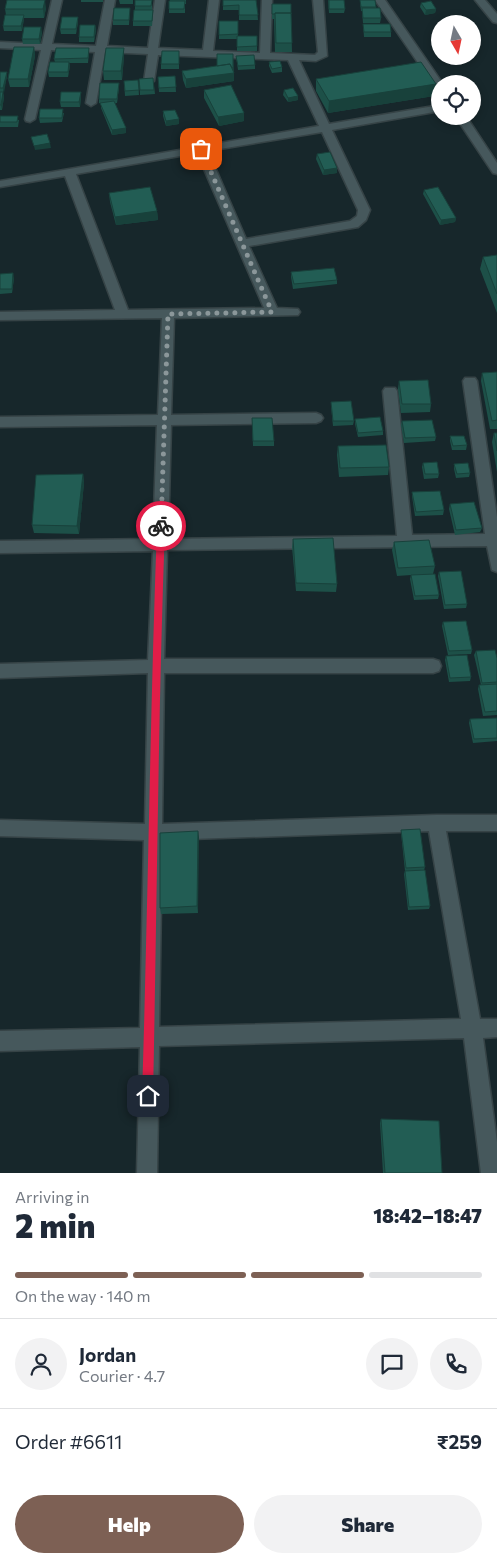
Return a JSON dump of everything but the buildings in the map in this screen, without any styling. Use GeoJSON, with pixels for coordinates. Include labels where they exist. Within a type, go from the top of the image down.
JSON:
{"type":"FeatureCollection","features":[{"type":"Feature","properties":{"kind":"street"},"geometry":{"type":"LineString","coordinates":[[30,119],[58,0]]}},
{"type":"Feature","properties":{"kind":"street"},"geometry":{"type":"LineString","coordinates":[[90,103],[110,0]]}},
{"type":"Feature","properties":{"kind":"street"},"geometry":{"type":"LineString","coordinates":[[149,81],[160,0]]}},
{"type":"Feature","properties":{"kind":"street"},"geometry":{"type":"LineString","coordinates":[[208,53],[214,0]]}},
{"type":"Feature","properties":{"kind":"street"},"geometry":{"type":"LineString","coordinates":[[266,56],[267,0]]}},
{"type":"Feature","properties":{"kind":"street"},"geometry":{"type":"LineString","coordinates":[[0,45],[292,57],[322,56],[318,0]]}},
{"type":"Feature","properties":{"kind":"street"},"geometry":{"type":"LineString","coordinates":[[380,0],[432,75]]}},
{"type":"Feature","properties":{"kind":"street"},"geometry":{"type":"LineString","coordinates":[[480,0],[497,20]]}},
{"type":"Feature","properties":{"kind":"street"},"geometry":{"type":"LineString","coordinates":[[242,244],[354,224],[362,217],[364,210],[292,57]]}},
{"type":"Feature","properties":{"kind":"street"},"geometry":{"type":"LineString","coordinates":[[0,184],[431,110]]}},
{"type":"Feature","properties":{"kind":"street"},"geometry":{"type":"LineString","coordinates":[[466,125],[497,172]]}},
{"type":"Feature","properties":{"kind":"street"},"geometry":{"type":"LineString","coordinates":[[201,149],[272,312]]}},
{"type":"Feature","properties":{"kind":"street"},"geometry":{"type":"LineString","coordinates":[[69,171],[123,314]]}},
{"type":"Feature","properties":{"kind":"street"},"geometry":{"type":"LineString","coordinates":[[0,316],[294,312]]}},
{"type":"Feature","properties":{"kind":"street"},"geometry":{"type":"LineString","coordinates":[[147,1173],[156,666],[168,314]]}},
{"type":"Feature","properties":{"kind":"street"},"geometry":{"type":"LineString","coordinates":[[470,381],[495,540],[497,566]]}},
{"type":"Feature","properties":{"kind":"street"},"geometry":{"type":"LineString","coordinates":[[390,391],[405,541]]}},
{"type":"Feature","properties":{"kind":"street"},"geometry":{"type":"LineString","coordinates":[[0,422],[316,418]]}},
{"type":"Feature","properties":{"kind":"street"},"geometry":{"type":"LineString","coordinates":[[0,547],[495,540]]}},
{"type":"Feature","properties":{"kind":"street"},"geometry":{"type":"LineString","coordinates":[[0,671],[156,666],[433,666]]}},
{"type":"Feature","properties":{"kind":"street"},"geometry":{"type":"LineString","coordinates":[[0,828],[154,832],[497,822]]}},
{"type":"Feature","properties":{"kind":"street"},"geometry":{"type":"LineString","coordinates":[[436,823],[472,1028],[491,1173]]}},
{"type":"Feature","properties":{"kind":"street"},"geometry":{"type":"LineString","coordinates":[[0,1041],[497,1028]]}},
{"type":"Feature","properties":{"kind":"way so far"},"geometry":{"type":"LineString","coordinates":[[161,526],[168,314],[272,312],[201,149]]}},
{"type":"Feature","properties":{"kind":"route"},"geometry":{"type":"LineString","coordinates":[[148,1096],[156,666],[161,526]]}}]}
